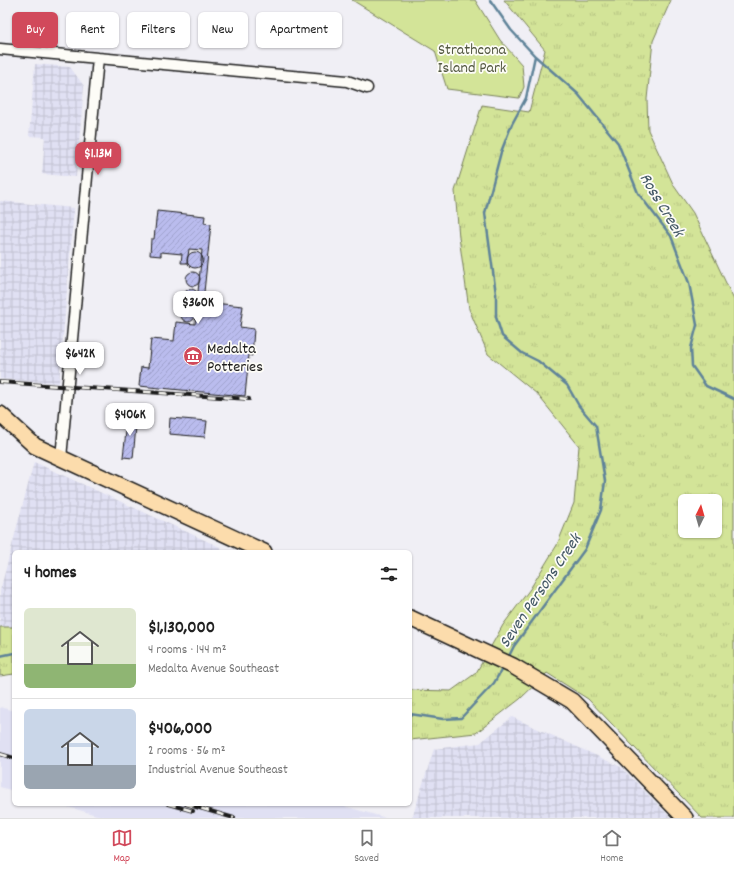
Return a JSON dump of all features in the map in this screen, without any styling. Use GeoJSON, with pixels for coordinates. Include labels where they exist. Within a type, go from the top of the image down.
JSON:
{"type":"FeatureCollection","features":[{"type":"Feature","properties":{"kind":"main road"},"geometry":{"type":"LineString","coordinates":[[0,414],[35,446],[260,550]]}},
{"type":"Feature","properties":{"kind":"main road"},"geometry":{"type":"LineString","coordinates":[[412,619],[513,666],[572,701],[685,818]]}},
{"type":"Feature","properties":{"kind":"street"},"geometry":{"type":"LineString","coordinates":[[0,49],[347,81],[367,88]]}},
{"type":"Feature","properties":{"kind":"street"},"geometry":{"type":"LineString","coordinates":[[61,458],[98,58]]}},
{"type":"Feature","properties":{"kind":"shaded area"},"geometry":{"type":"Polygon","coordinates":[[[35,64],[70,67],[84,86],[76,177],[42,174],[45,137],[29,136],[35,64]]]}},
{"type":"Feature","properties":{"kind":"shaded area"},"geometry":{"type":"Polygon","coordinates":[[[0,201],[74,208],[59,383],[0,379],[0,201]]]}},
{"type":"Feature","properties":{"kind":"shaded area"},"geometry":{"type":"Polygon","coordinates":[[[34,462],[222,548],[221,550],[12,550],[12,627],[0,627],[0,591],[34,462]]]}},
{"type":"Feature","properties":{"kind":"shaded area"},"geometry":{"type":"Polygon","coordinates":[[[0,707],[12,710],[12,790],[0,787],[0,707]]]}},
{"type":"Feature","properties":{"kind":"shaded area"},"geometry":{"type":"Polygon","coordinates":[[[512,717],[621,767],[671,818],[412,818],[434,749],[480,743],[512,717]]]}},
{"type":"Feature","properties":{"kind":"shaded area"},"geometry":{"type":"Polygon","coordinates":[[[65,806],[344,806],[386,818],[107,818],[65,806]]]}},
{"type":"Feature","properties":{"kind":"green space","name":"Strathcona Island Park"},"geometry":{"type":"Polygon","coordinates":[[[352,0],[475,0],[500,40],[522,65],[524,87],[519,98],[447,89],[435,51],[352,0]]]}},
{"type":"Feature","properties":{"kind":"green space"},"geometry":{"type":"Polygon","coordinates":[[[504,0],[671,0],[653,41],[647,99],[648,130],[674,186],[693,213],[734,300],[734,818],[702,818],[588,699],[547,673],[520,699],[476,733],[412,740],[412,690],[451,691],[476,673],[503,625],[530,589],[557,545],[574,503],[579,446],[537,394],[488,354],[469,309],[459,237],[455,191],[482,105],[529,112],[545,50],[504,0]]]}},
{"type":"Feature","properties":{"kind":"green space"},"geometry":{"type":"Polygon","coordinates":[[[0,627],[12,627],[12,674],[0,676],[0,627]]]}},
{"type":"Feature","properties":{"kind":"building","name":"Medalta Potteries"},"geometry":{"type":"Polygon","coordinates":[[[157,211],[205,216],[204,223],[211,224],[203,302],[243,306],[240,327],[254,329],[252,356],[249,355],[245,396],[139,386],[141,367],[148,368],[151,339],[174,341],[176,322],[195,324],[202,250],[189,249],[187,263],[181,263],[182,254],[161,252],[161,256],[150,255],[151,239],[154,239],[157,211]]]}},
{"type":"Feature","properties":{"kind":"building"},"geometry":{"type":"Polygon","coordinates":[[[195,252],[201,254],[203,260],[201,266],[195,268],[189,266],[187,260],[189,254],[195,252]]]}},
{"type":"Feature","properties":{"kind":"building"},"geometry":{"type":"Polygon","coordinates":[[[190,272],[196,272],[200,276],[200,282],[196,286],[190,286],[186,282],[186,276],[190,272]]]}},
{"type":"Feature","properties":{"kind":"building"},"geometry":{"type":"Polygon","coordinates":[[[188,289],[194,289],[198,293],[198,299],[194,303],[188,303],[184,299],[184,293],[188,289]]]}},
{"type":"Feature","properties":{"kind":"building"},"geometry":{"type":"Polygon","coordinates":[[[185,308],[191,308],[195,312],[195,318],[191,322],[185,322],[181,318],[181,312],[185,308]]]}},
{"type":"Feature","properties":{"kind":"building"},"geometry":{"type":"Polygon","coordinates":[[[128,415],[137,416],[133,458],[123,457],[128,415]]]}},
{"type":"Feature","properties":{"kind":"building"},"geometry":{"type":"Polygon","coordinates":[[[170,418],[207,421],[205,437],[169,434],[170,418]]]}},
{"type":"Feature","properties":{"kind":"waterway","name":"Ross Creek"},"geometry":{"type":"LineString","coordinates":[[490,0],[511,30],[535,56],[578,94],[618,143],[638,193],[671,236],[689,283],[697,325],[691,348],[692,366],[706,386],[734,399]]}},
{"type":"Feature","properties":{"kind":"waterway","name":"Seven Persons Creek"},"geometry":{"type":"LineString","coordinates":[[508,658],[514,646],[585,549],[601,510],[605,481],[596,426],[579,406],[567,385],[538,361],[522,353],[502,336],[496,317],[496,294],[485,213],[501,152],[512,124],[526,98],[535,56]]}},
{"type":"Feature","properties":{"kind":"waterway","name":"Seven Persons Creek"},"geometry":{"type":"LineString","coordinates":[[0,656],[12,653]]}},
{"type":"Feature","properties":{"kind":"waterway","name":"Seven Persons Creek"},"geometry":{"type":"LineString","coordinates":[[412,714],[443,719],[461,718],[494,683],[503,667]]}},
{"type":"Feature","properties":{"kind":"railway"},"geometry":{"type":"LineString","coordinates":[[0,382],[249,399]]}},
{"type":"Feature","properties":{"kind":"railway"},"geometry":{"type":"LineString","coordinates":[[0,754],[12,757]]}},
{"type":"Feature","properties":{"kind":"railway"},"geometry":{"type":"LineString","coordinates":[[175,806],[193,811]]}},
{"type":"Feature","properties":{"kind":"railway"},"geometry":{"type":"LineString","coordinates":[[193,806],[234,818]]}},
{"type":"Feature","properties":{"kind":"place","name":"Medalta Potteries"},"geometry":{"type":"Point","coordinates":[193,356]}}]}
